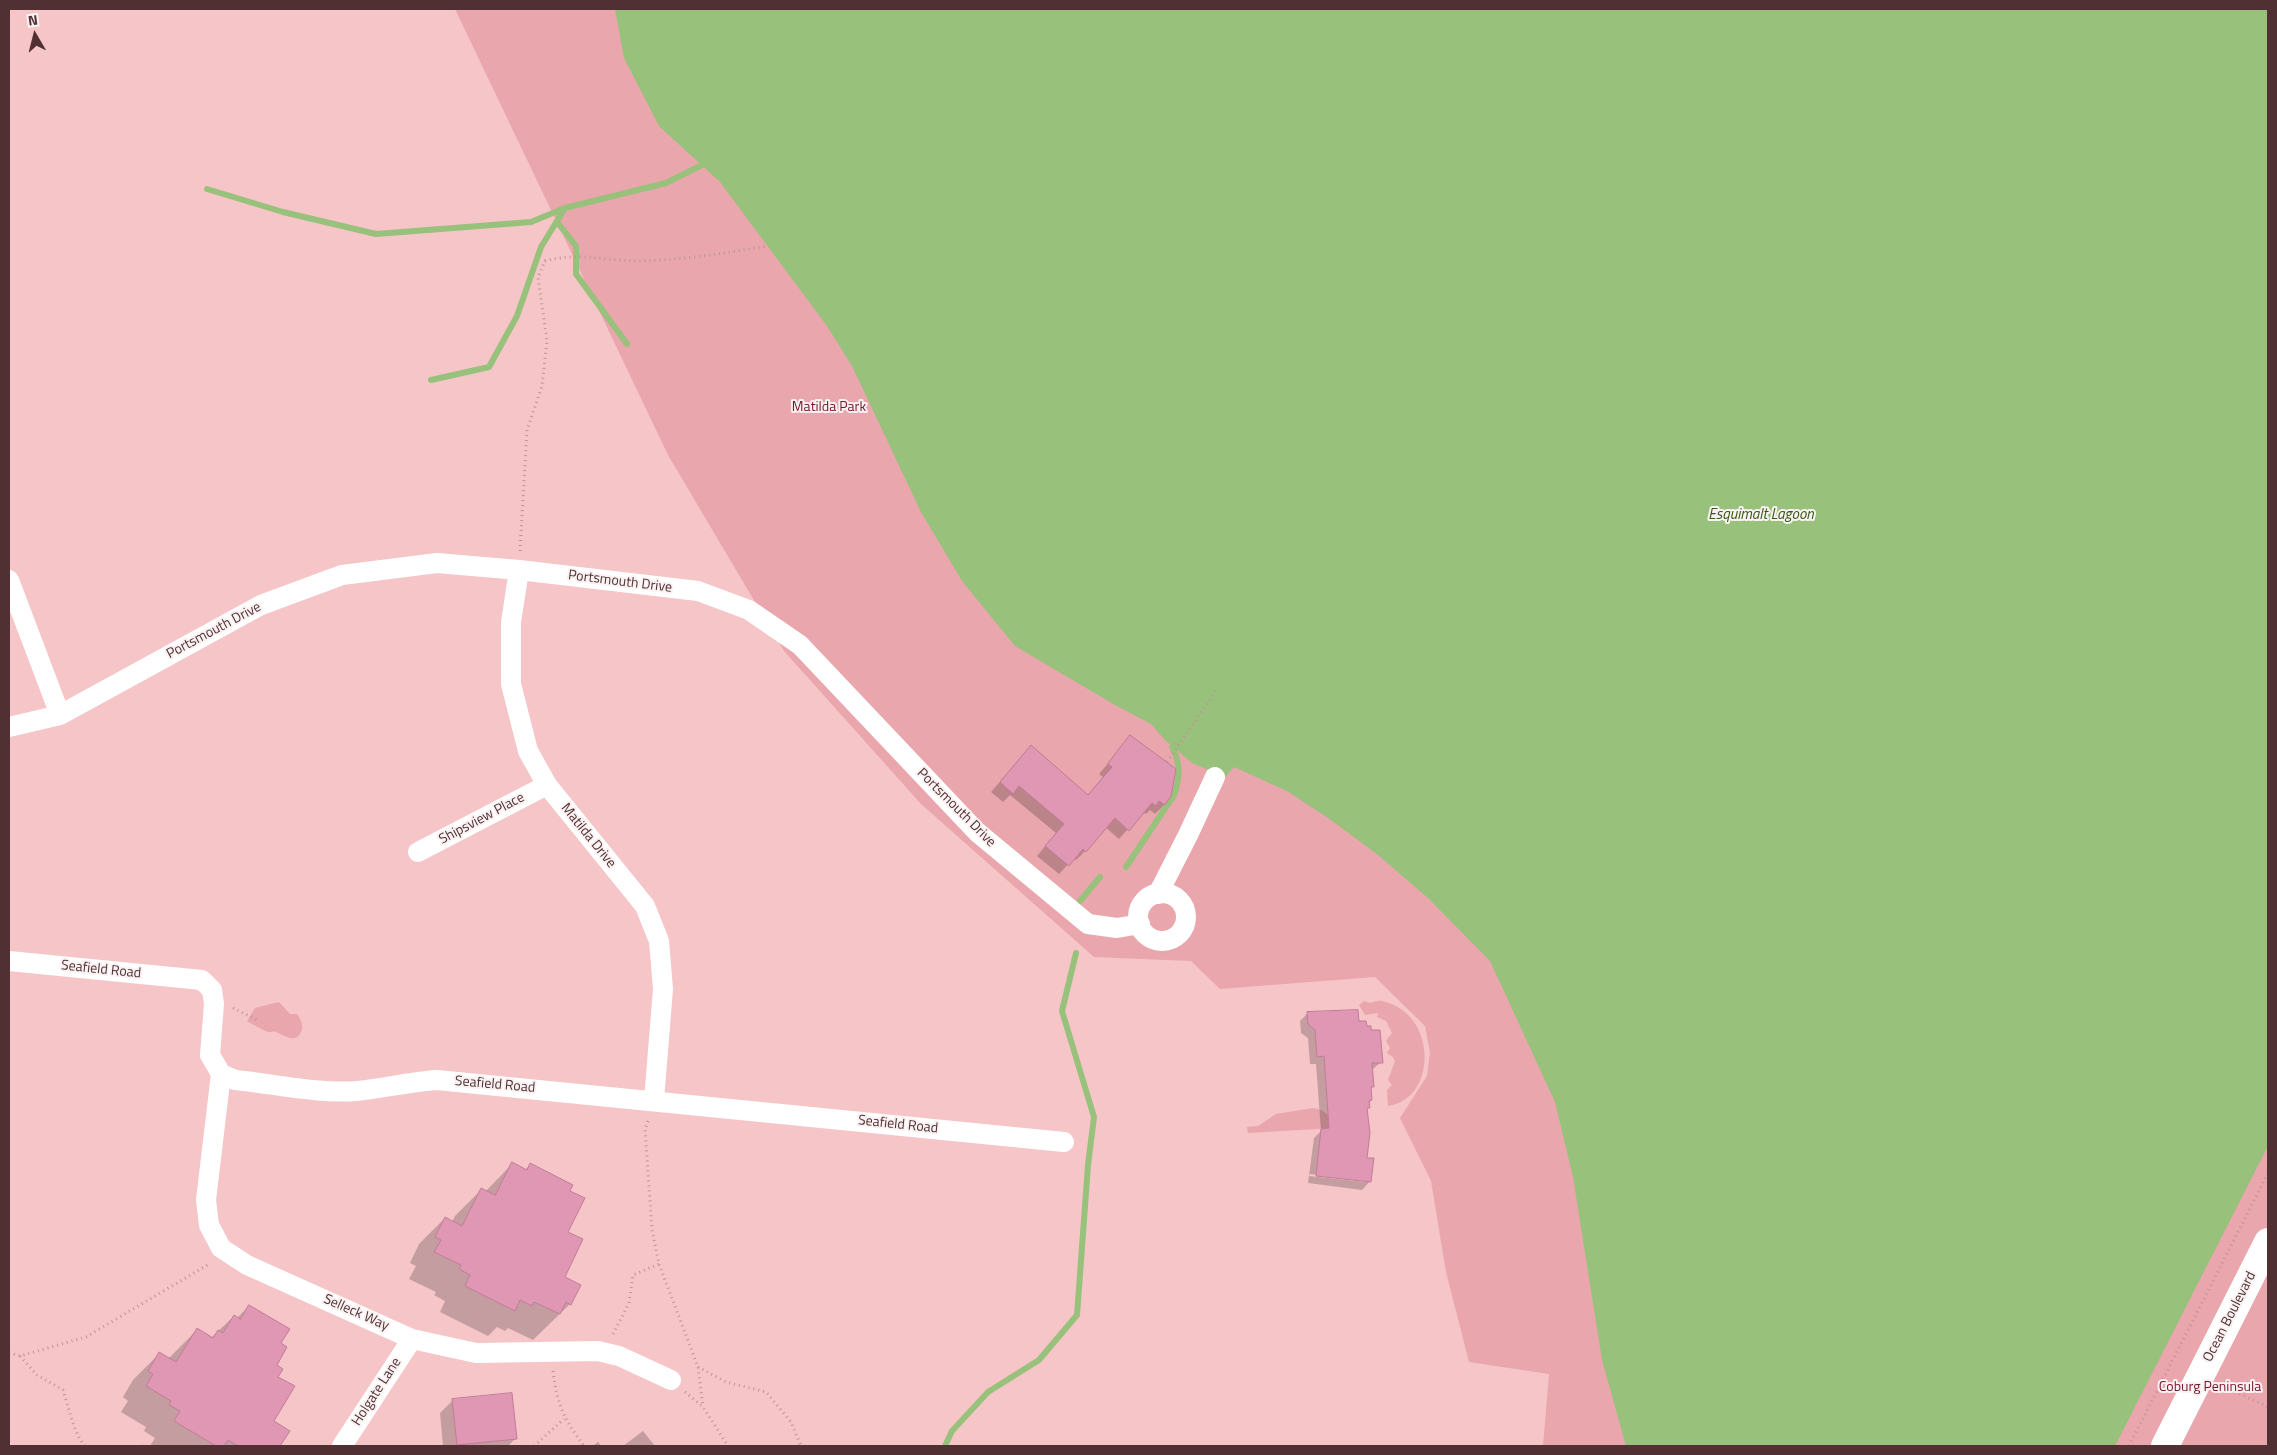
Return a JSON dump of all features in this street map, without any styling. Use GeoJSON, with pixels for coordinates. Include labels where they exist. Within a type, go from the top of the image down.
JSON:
{"type":"FeatureCollection","features":[{"type":"Feature","properties":{"kind":"street","name":"Portsmouth Drive"},"geometry":{"type":"LineString","coordinates":[[9,727],[60,715],[261,605],[342,575],[437,563],[519,570],[698,591],[750,610],[800,645],[977,832],[1088,924],[1117,928],[1140,924]]}},
{"type":"Feature","properties":{"kind":"street","name":"Matilda Drive"},"geometry":{"type":"LineString","coordinates":[[519,570],[511,622],[511,684],[528,751],[547,785],[645,906],[659,941],[664,989],[654,1100]]}},
{"type":"Feature","properties":{"kind":"street"},"geometry":{"type":"LineString","coordinates":[[9,580],[60,715]]}},
{"type":"Feature","properties":{"kind":"street"},"geometry":{"type":"LineString","coordinates":[[1158,894],[1188,836],[1215,776]]}},
{"type":"Feature","properties":{"kind":"street","name":"Shipsview Place"},"geometry":{"type":"LineString","coordinates":[[418,852],[547,785]]}},
{"type":"Feature","properties":{"kind":"street"},"geometry":{"type":"LineString","coordinates":[[1158,894],[1171,895],[1181,902],[1186,914],[1181,932],[1171,939],[1158,940],[1147,935],[1140,924],[1139,911],[1142,905],[1150,896],[1158,894]]}},
{"type":"Feature","properties":{"kind":"street","name":"Seafield Road"},"geometry":{"type":"LineString","coordinates":[[9,961],[202,980],[212,990],[214,1004],[210,1055],[221,1074],[235,1080],[357,1091],[406,1082],[437,1080],[1064,1142]]}},
{"type":"Feature","properties":{"kind":"street","name":"Selleck Way"},"geometry":{"type":"LineString","coordinates":[[221,1074],[206,1200],[209,1226],[221,1248],[247,1264],[412,1339],[476,1353],[598,1352],[619,1356],[671,1380]]}},
{"type":"Feature","properties":{"kind":"street","name":"Ocean Boulevard"},"geometry":{"type":"LineString","coordinates":[[2165,1446],[2268,1242]]}},
{"type":"Feature","properties":{"kind":"street","name":"Holgate Lane"},"geometry":{"type":"LineString","coordinates":[[342,1446],[412,1339]]}},
{"type":"Feature","properties":{"kind":"path"},"geometry":{"type":"LineString","coordinates":[[519,570],[527,430],[542,386],[547,341],[538,277],[545,261],[565,256],[632,261],[681,259],[768,246]]}},
{"type":"Feature","properties":{"kind":"path"},"geometry":{"type":"LineString","coordinates":[[1167,762],[1218,688]]}},
{"type":"Feature","properties":{"kind":"path"},"geometry":{"type":"LineString","coordinates":[[228,1006],[258,1020]]}},
{"type":"Feature","properties":{"kind":"path"},"geometry":{"type":"LineString","coordinates":[[654,1100],[645,1129],[652,1230],[660,1264],[698,1367],[703,1407]]}},
{"type":"Feature","properties":{"kind":"path"},"geometry":{"type":"LineString","coordinates":[[2129,1446],[2268,1173]]}},
{"type":"Feature","properties":{"kind":"path"},"geometry":{"type":"LineString","coordinates":[[9,1353],[20,1356],[86,1337],[211,1263]]}},
{"type":"Feature","properties":{"kind":"path"},"geometry":{"type":"LineString","coordinates":[[598,1352],[614,1334],[628,1303],[633,1275],[660,1264]]}},
{"type":"Feature","properties":{"kind":"path"},"geometry":{"type":"LineString","coordinates":[[20,1356],[37,1375],[63,1390],[74,1425],[81,1442],[85,1446]]}},
{"type":"Feature","properties":{"kind":"path"},"geometry":{"type":"LineString","coordinates":[[552,1365],[554,1386],[564,1420],[584,1446]]}},
{"type":"Feature","properties":{"kind":"path"},"geometry":{"type":"LineString","coordinates":[[698,1367],[726,1382],[766,1392],[791,1422],[801,1446]]}},
{"type":"Feature","properties":{"kind":"path"},"geometry":{"type":"LineString","coordinates":[[2204,1369],[2223,1378],[2236,1392],[2268,1407]]}},
{"type":"Feature","properties":{"kind":"path"},"geometry":{"type":"LineString","coordinates":[[671,1380],[703,1407],[728,1446]]}},
{"type":"Feature","properties":{"kind":"path"},"geometry":{"type":"LineString","coordinates":[[534,1446],[545,1439],[559,1422],[564,1420]]}},
{"type":"Feature","properties":{"kind":"green space","name":"Esquimalt Lagoon"},"geometry":{"type":"Polygon","coordinates":[[[455,9],[2268,9],[2268,1446],[1543,1446],[1549,1374],[1469,1362],[1446,1272],[1431,1181],[1400,1118],[1427,1076],[1430,1053],[1425,1026],[1375,977],[1220,989],[1191,961],[1094,957],[921,804],[784,651],[668,455],[455,9]]]}},
{"type":"Feature","properties":{"kind":"green space"},"geometry":{"type":"Polygon","coordinates":[[[1364,1001],[1369,1003],[1382,1001],[1390,1003],[1409,1016],[1417,1027],[1425,1055],[1424,1069],[1420,1082],[1402,1102],[1388,1106],[1387,1090],[1392,1085],[1388,1080],[1395,1061],[1387,1053],[1390,1048],[1386,1041],[1392,1033],[1386,1021],[1377,1017],[1378,1013],[1365,1015],[1359,1005],[1364,1001]]]}},
{"type":"Feature","properties":{"kind":"green space"},"geometry":{"type":"Polygon","coordinates":[[[279,1002],[290,1014],[297,1014],[300,1019],[302,1029],[297,1037],[290,1038],[274,1031],[268,1032],[247,1021],[255,1008],[279,1002]]]}},
{"type":"Feature","properties":{"kind":"green space"},"geometry":{"type":"Polygon","coordinates":[[[1313,1108],[1327,1114],[1335,1128],[1248,1133],[1247,1127],[1258,1126],[1276,1114],[1313,1108]]]}},
{"type":"Feature","properties":{"kind":"water","name":"Esquimalt Lagoon"},"geometry":{"type":"Polygon","coordinates":[[[615,9],[2268,9],[2268,1146],[2115,1446],[1626,1446],[1602,1360],[1573,1177],[1555,1102],[1490,961],[1428,898],[1378,855],[1331,820],[1287,791],[1234,767],[1225,777],[1192,763],[1165,740],[1151,724],[1015,646],[962,581],[921,512],[852,366],[827,326],[720,182],[659,126],[624,58],[615,9]]]}},
{"type":"Feature","properties":{"kind":"building"},"geometry":{"type":"Polygon","coordinates":[[[1130,735],[1176,769],[1171,796],[1165,805],[1159,801],[1156,806],[1152,803],[1129,831],[1115,818],[1086,852],[1083,849],[1069,866],[1045,846],[1064,824],[1019,786],[1013,794],[1000,782],[1031,745],[1088,795],[1112,767],[1108,764],[1130,735]]]}},
{"type":"Feature","properties":{"kind":"building"},"geometry":{"type":"Polygon","coordinates":[[[1358,1010],[1359,1021],[1366,1021],[1367,1026],[1371,1026],[1371,1030],[1380,1030],[1383,1063],[1372,1063],[1374,1087],[1371,1087],[1372,1100],[1369,1101],[1370,1108],[1367,1108],[1370,1133],[1367,1158],[1374,1158],[1371,1182],[1316,1176],[1321,1129],[1329,1128],[1324,1056],[1317,1057],[1315,1030],[1308,1024],[1307,1012],[1358,1010]]]}},
{"type":"Feature","properties":{"kind":"building"},"geometry":{"type":"Polygon","coordinates":[[[512,1162],[527,1170],[530,1163],[573,1185],[570,1191],[585,1198],[568,1232],[583,1239],[565,1277],[581,1285],[571,1305],[566,1302],[560,1314],[534,1302],[532,1306],[520,1300],[515,1311],[465,1286],[470,1275],[459,1269],[461,1265],[434,1252],[441,1240],[435,1237],[445,1217],[462,1226],[481,1188],[495,1195],[512,1162]]]}},
{"type":"Feature","properties":{"kind":"building"},"geometry":{"type":"Polygon","coordinates":[[[249,1305],[290,1329],[281,1343],[287,1347],[277,1365],[283,1369],[278,1377],[295,1386],[274,1421],[290,1431],[280,1446],[238,1446],[228,1440],[224,1446],[216,1446],[174,1421],[180,1411],[169,1405],[171,1401],[146,1386],[153,1374],[148,1371],[159,1352],[176,1362],[197,1328],[213,1338],[218,1330],[223,1333],[234,1315],[240,1319],[249,1305]]]}},
{"type":"Feature","properties":{"kind":"building"},"geometry":{"type":"Polygon","coordinates":[[[512,1393],[517,1439],[457,1445],[452,1399],[512,1393]]]}},
{"type":"Feature","properties":{"kind":"waterway"},"geometry":{"type":"LineString","coordinates":[[431,380],[489,367],[517,316],[541,247],[565,208],[666,183],[702,165]]}},
{"type":"Feature","properties":{"kind":"waterway"},"geometry":{"type":"LineString","coordinates":[[207,189],[283,212],[376,234],[531,222],[565,208]]}},
{"type":"Feature","properties":{"kind":"waterway"},"geometry":{"type":"LineString","coordinates":[[557,222],[576,246],[576,274],[627,344]]}},
{"type":"Feature","properties":{"kind":"waterway"},"geometry":{"type":"LineString","coordinates":[[1126,867],[1174,795],[1179,771],[1172,747]]}},
{"type":"Feature","properties":{"kind":"waterway"},"geometry":{"type":"LineString","coordinates":[[1080,901],[1100,877]]}},
{"type":"Feature","properties":{"kind":"waterway"},"geometry":{"type":"LineString","coordinates":[[945,1446],[952,1431],[988,1392],[1039,1360],[1077,1315],[1088,1165],[1094,1117],[1062,1011],[1076,953]]}},
{"type":"Feature","properties":{"kind":"park label","name":"Matilda Park"},"geometry":{"type":"Point","coordinates":[829,408]}},
{"type":"Feature","properties":{"kind":"park label","name":"Coburg Peninsula"},"geometry":{"type":"Point","coordinates":[2210,1388]}}]}
